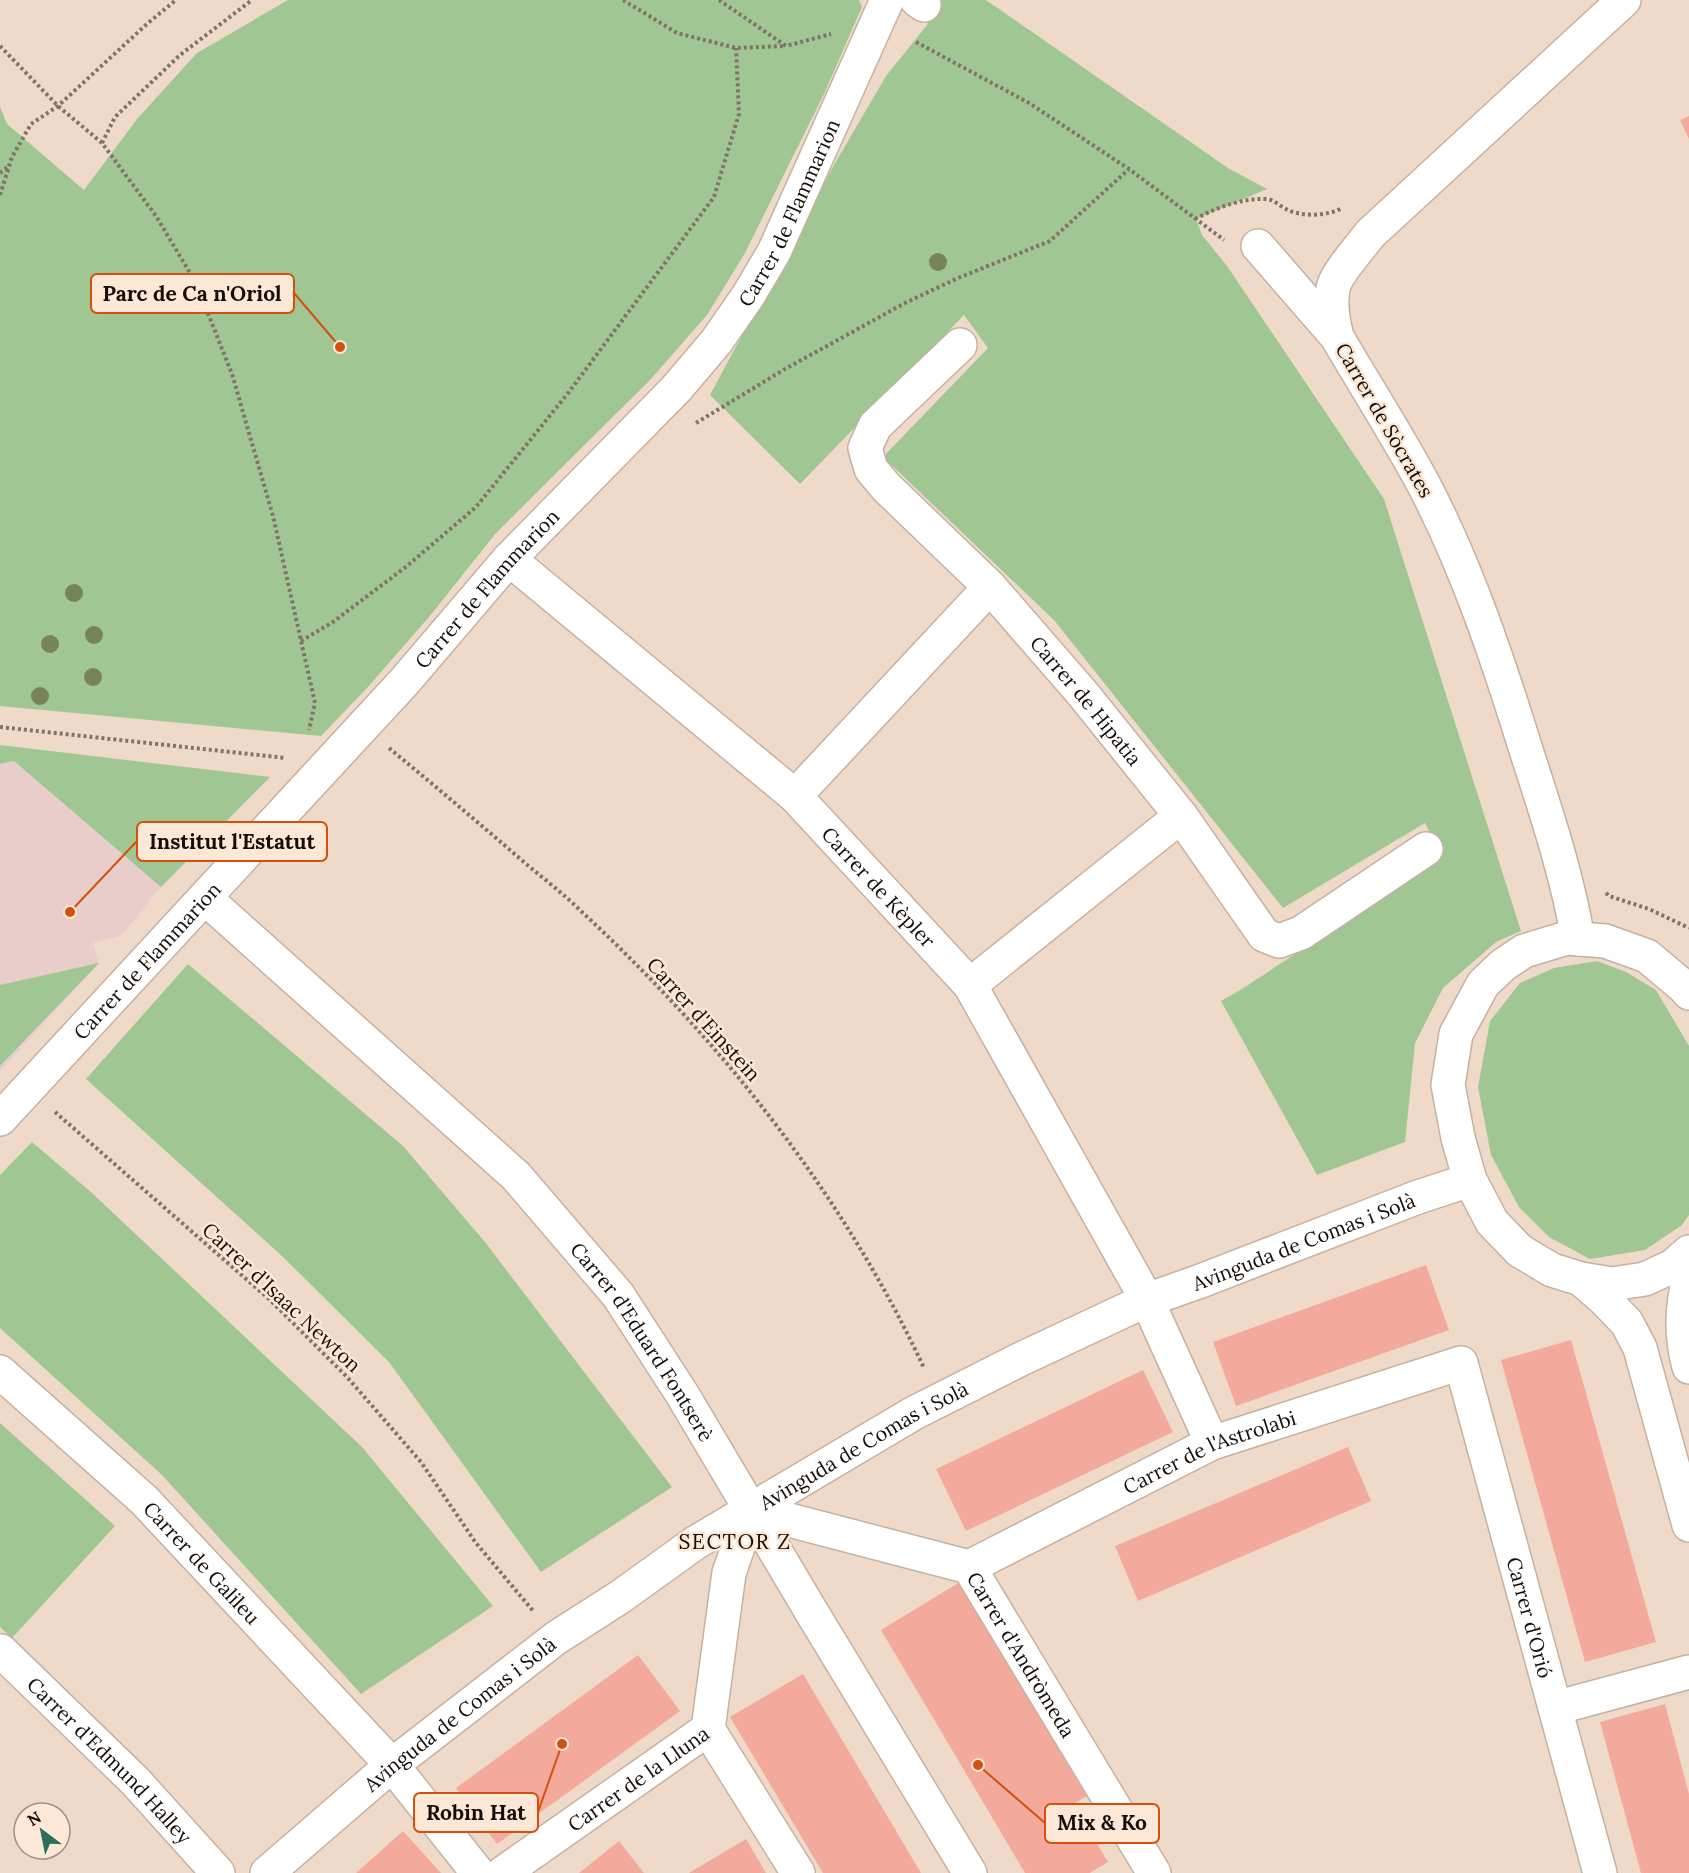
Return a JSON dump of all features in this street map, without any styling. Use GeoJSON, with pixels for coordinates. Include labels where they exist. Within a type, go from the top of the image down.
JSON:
{"type":"FeatureCollection","features":[{"type":"Feature","properties":{"kind":"street","name":"Carrer de Sòcrates"},"geometry":{"type":"LineString","coordinates":[[1578,939],[1565,878],[1531,764],[1498,660],[1467,580],[1424,486],[1337,337],[1332,314],[1334,285],[1350,259],[1370,234],[1624,0]]}},
{"type":"Feature","properties":{"kind":"street","name":"Carrer de Flammarion"},"geometry":{"type":"LineString","coordinates":[[0,1119],[206,898],[316,762],[363,727],[509,560],[676,389],[716,342],[774,252],[883,11]]}},
{"type":"Feature","properties":{"kind":"street"},"geometry":{"type":"LineString","coordinates":[[1258,246],[1337,337]]}},
{"type":"Feature","properties":{"kind":"street","name":"Carrer de Hipatia"},"geometry":{"type":"LineString","coordinates":[[960,345],[875,426],[865,448],[871,469],[886,487],[990,587],[1083,694],[1181,816],[1264,935],[1279,941],[1301,933],[1426,849]]}},
{"type":"Feature","properties":{"kind":"street","name":"Carrer de Kèpler"},"geometry":{"type":"LineString","coordinates":[[509,560],[795,796],[969,985],[1148,1300],[1212,1443]]}},
{"type":"Feature","properties":{"kind":"street"},"geometry":{"type":"LineString","coordinates":[[795,796],[990,587]]}},
{"type":"Feature","properties":{"kind":"street"},"geometry":{"type":"LineString","coordinates":[[969,985],[1181,816]]}},
{"type":"Feature","properties":{"kind":"street","name":"Carrer d'Eduard Fontserè"},"geometry":{"type":"LineString","coordinates":[[206,898],[516,1176],[618,1295],[682,1394],[970,1873]]}},
{"type":"Feature","properties":{"kind":"street"},"geometry":{"type":"LineString","coordinates":[[1689,993],[1647,956],[1605,941],[1567,938],[1524,951],[1483,984],[1456,1034],[1448,1085],[1458,1138],[1470,1180],[1492,1222],[1520,1251],[1552,1270],[1581,1279],[1612,1284],[1645,1279],[1673,1266],[1689,1252]]}},
{"type":"Feature","properties":{"kind":"street","name":"Avinguda de Comas i Solà"},"geometry":{"type":"LineString","coordinates":[[267,1873],[392,1766],[556,1638],[621,1597],[695,1543],[914,1413],[1148,1300],[1418,1197],[1470,1180]]}},
{"type":"Feature","properties":{"kind":"street"},"geometry":{"type":"LineString","coordinates":[[1689,1275],[1682,1306],[1683,1335],[1689,1367]]}},
{"type":"Feature","properties":{"kind":"street"},"geometry":{"type":"LineString","coordinates":[[1581,1279],[1605,1299],[1627,1323],[1640,1348],[1689,1524]]}},
{"type":"Feature","properties":{"kind":"street","name":"Carrer de l'Astrolabi"},"geometry":{"type":"LineString","coordinates":[[969,1567],[1212,1443],[1461,1363]]}},
{"type":"Feature","properties":{"kind":"street","name":"Carrer d'Orió"},"geometry":{"type":"LineString","coordinates":[[1461,1363],[1600,1873]]}},
{"type":"Feature","properties":{"kind":"street","name":"Carrer de Galileu"},"geometry":{"type":"LineString","coordinates":[[0,1372],[144,1500],[392,1766],[478,1873]]}},
{"type":"Feature","properties":{"kind":"street","name":"Carrer d'Andròmeda"},"geometry":{"type":"LineString","coordinates":[[751,1510],[969,1567],[1144,1870]]}},
{"type":"Feature","properties":{"kind":"street","name":"Carrer de la Lluna"},"geometry":{"type":"LineString","coordinates":[[503,1873],[708,1729],[729,1573],[751,1510]]}},
{"type":"Feature","properties":{"kind":"street","name":"Carrer d'Edmund Halley"},"geometry":{"type":"LineString","coordinates":[[1,1651],[135,1781],[218,1873]]}},
{"type":"Feature","properties":{"kind":"street"},"geometry":{"type":"LineString","coordinates":[[1555,1708],[1689,1672]]}},
{"type":"Feature","properties":{"kind":"street"},"geometry":{"type":"LineString","coordinates":[[708,1729],[798,1873]]}},
{"type":"Feature","properties":{"kind":"path"},"geometry":{"type":"LineString","coordinates":[[0,195],[12,157],[31,124],[58,106],[176,0]]}},
{"type":"Feature","properties":{"kind":"path"},"geometry":{"type":"LineString","coordinates":[[102,143],[115,117],[180,55],[252,0]]}},
{"type":"Feature","properties":{"kind":"path"},"geometry":{"type":"LineString","coordinates":[[623,0],[677,33],[735,48],[786,46],[883,11],[1129,169],[1196,219],[1214,209],[1240,201],[1270,199],[1290,211],[1306,215],[1336,212],[1346,207]]}},
{"type":"Feature","properties":{"kind":"path"},"geometry":{"type":"LineString","coordinates":[[718,0],[786,46]]}},
{"type":"Feature","properties":{"kind":"path"},"geometry":{"type":"LineString","coordinates":[[0,46],[58,106],[102,143],[156,216],[196,283],[232,374],[273,516],[315,703],[316,762],[0,727]]}},
{"type":"Feature","properties":{"kind":"path"},"geometry":{"type":"LineString","coordinates":[[301,641],[333,622],[379,587],[476,507],[569,392],[714,197],[739,114],[735,48]]}},
{"type":"Feature","properties":{"kind":"path"},"geometry":{"type":"LineString","coordinates":[[0,174],[9,166]]}},
{"type":"Feature","properties":{"kind":"path"},"geometry":{"type":"LineString","coordinates":[[650,416],[682,431],[785,369],[905,303],[958,278],[1050,241],[1129,169]]}},
{"type":"Feature","properties":{"kind":"path","name":"Carrer d'Einstein"},"geometry":{"type":"LineString","coordinates":[[363,727],[583,912],[660,988],[732,1070],[800,1155],[845,1226],[902,1320],[939,1401]]}},
{"type":"Feature","properties":{"kind":"path"},"geometry":{"type":"LineString","coordinates":[[1603,890],[1609,896],[1649,909],[1689,928]]}},
{"type":"Feature","properties":{"kind":"path","name":"Carrer d'Isaac Newton"},"geometry":{"type":"LineString","coordinates":[[27,1088],[269,1299],[347,1377],[420,1462],[476,1543],[556,1638]]}},
{"type":"Feature","properties":{"kind":"shaded area"},"geometry":{"type":"Polygon","coordinates":[[[14,761],[161,887],[121,936],[93,943],[99,963],[0,1071],[0,764],[14,761]]]}},
{"type":"Feature","properties":{"kind":"green space"},"geometry":{"type":"Polygon","coordinates":[[[288,0],[859,0],[862,7],[824,94],[745,253],[707,315],[651,379],[496,533],[429,617],[367,688],[321,736],[0,706],[0,107],[7,124],[84,190],[137,119],[197,53],[288,0]]]}},
{"type":"Feature","properties":{"kind":"green space"},"geometry":{"type":"Polygon","coordinates":[[[936,0],[986,0],[1228,168],[1267,189],[1196,219],[1202,235],[1227,266],[1384,499],[1521,931],[1496,942],[1443,988],[1415,1043],[1405,1142],[1317,1175],[1221,1001],[1442,857],[1425,823],[1283,908],[1054,620],[883,457],[988,348],[964,315],[800,484],[710,395],[834,165],[886,76],[927,25],[936,0]]]}},
{"type":"Feature","properties":{"kind":"green space"},"geometry":{"type":"Polygon","coordinates":[[[0,745],[270,777],[161,887],[14,761],[0,764],[0,745]]]}},
{"type":"Feature","properties":{"kind":"green space"},"geometry":{"type":"Polygon","coordinates":[[[1597,961],[1626,972],[1656,990],[1689,1046],[1689,1215],[1682,1225],[1645,1250],[1590,1259],[1549,1237],[1519,1207],[1491,1155],[1478,1087],[1490,1021],[1520,983],[1554,968],[1597,961]]]}},
{"type":"Feature","properties":{"kind":"green space"},"geometry":{"type":"Polygon","coordinates":[[[99,963],[0,1066],[0,985],[99,963]]]}},
{"type":"Feature","properties":{"kind":"green space"},"geometry":{"type":"Polygon","coordinates":[[[188,964],[403,1146],[485,1242],[672,1487],[541,1572],[389,1362],[282,1256],[86,1079],[188,964]]]}},
{"type":"Feature","properties":{"kind":"green space"},"geometry":{"type":"Polygon","coordinates":[[[32,1142],[92,1193],[362,1447],[493,1606],[361,1694],[162,1475],[0,1328],[0,1175],[32,1142]]]}},
{"type":"Feature","properties":{"kind":"green space"},"geometry":{"type":"Polygon","coordinates":[[[0,1423],[115,1526],[12,1638],[0,1627],[0,1423]]]}},
{"type":"Feature","properties":{"kind":"building"},"geometry":{"type":"Polygon","coordinates":[[[1689,116],[1689,139],[1680,120],[1689,116]]]}},
{"type":"Feature","properties":{"kind":"building"},"geometry":{"type":"Polygon","coordinates":[[[1426,1265],[1449,1330],[1236,1406],[1213,1342],[1426,1265]]]}},
{"type":"Feature","properties":{"kind":"building"},"geometry":{"type":"Polygon","coordinates":[[[1571,1340],[1656,1642],[1585,1662],[1501,1360],[1571,1340]]]}},
{"type":"Feature","properties":{"kind":"building"},"geometry":{"type":"Polygon","coordinates":[[[1143,1370],[1173,1432],[966,1531],[936,1469],[1143,1370]]]}},
{"type":"Feature","properties":{"kind":"building"},"geometry":{"type":"Polygon","coordinates":[[[1348,1447],[1371,1501],[1138,1601],[1115,1546],[1348,1447]]]}},
{"type":"Feature","properties":{"kind":"building"},"geometry":{"type":"Polygon","coordinates":[[[960,1582],[1087,1796],[1073,1804],[1108,1862],[1090,1873],[1025,1873],[881,1630],[960,1582]]]}},
{"type":"Feature","properties":{"kind":"building"},"geometry":{"type":"Polygon","coordinates":[[[638,1655],[680,1711],[497,1844],[456,1788],[638,1655]]]}},
{"type":"Feature","properties":{"kind":"building"},"geometry":{"type":"Polygon","coordinates":[[[803,1674],[921,1873],[823,1873],[730,1717],[803,1674]]]}},
{"type":"Feature","properties":{"kind":"building"},"geometry":{"type":"Polygon","coordinates":[[[1665,1704],[1689,1794],[1689,1873],[1641,1873],[1600,1722],[1665,1704]]]}},
{"type":"Feature","properties":{"kind":"building"},"geometry":{"type":"Polygon","coordinates":[[[403,1831],[441,1873],[356,1873],[403,1831]]]}},
{"type":"Feature","properties":{"kind":"building"},"geometry":{"type":"Polygon","coordinates":[[[746,1839],[766,1873],[689,1873],[746,1839]]]}},
{"type":"Feature","properties":{"kind":"building"},"geometry":{"type":"Polygon","coordinates":[[[619,1841],[644,1873],[579,1873],[619,1841]]]}},
{"type":"Feature","properties":{"kind":"place","name":"Parc de Ca n'Oriol"},"geometry":{"type":"Point","coordinates":[340,347]}},
{"type":"Feature","properties":{"kind":"place","name":"Institut l'Estatut"},"geometry":{"type":"Point","coordinates":[70,912]}},
{"type":"Feature","properties":{"kind":"place","name":"Robin Hat"},"geometry":{"type":"Point","coordinates":[562,1744]}},
{"type":"Feature","properties":{"kind":"place","name":"Mix & Ko"},"geometry":{"type":"Point","coordinates":[978,1765]}},
{"type":"Feature","properties":{"kind":"district","name":"SECTOR Z"},"geometry":{"type":"Point","coordinates":[735,1541]}}]}
